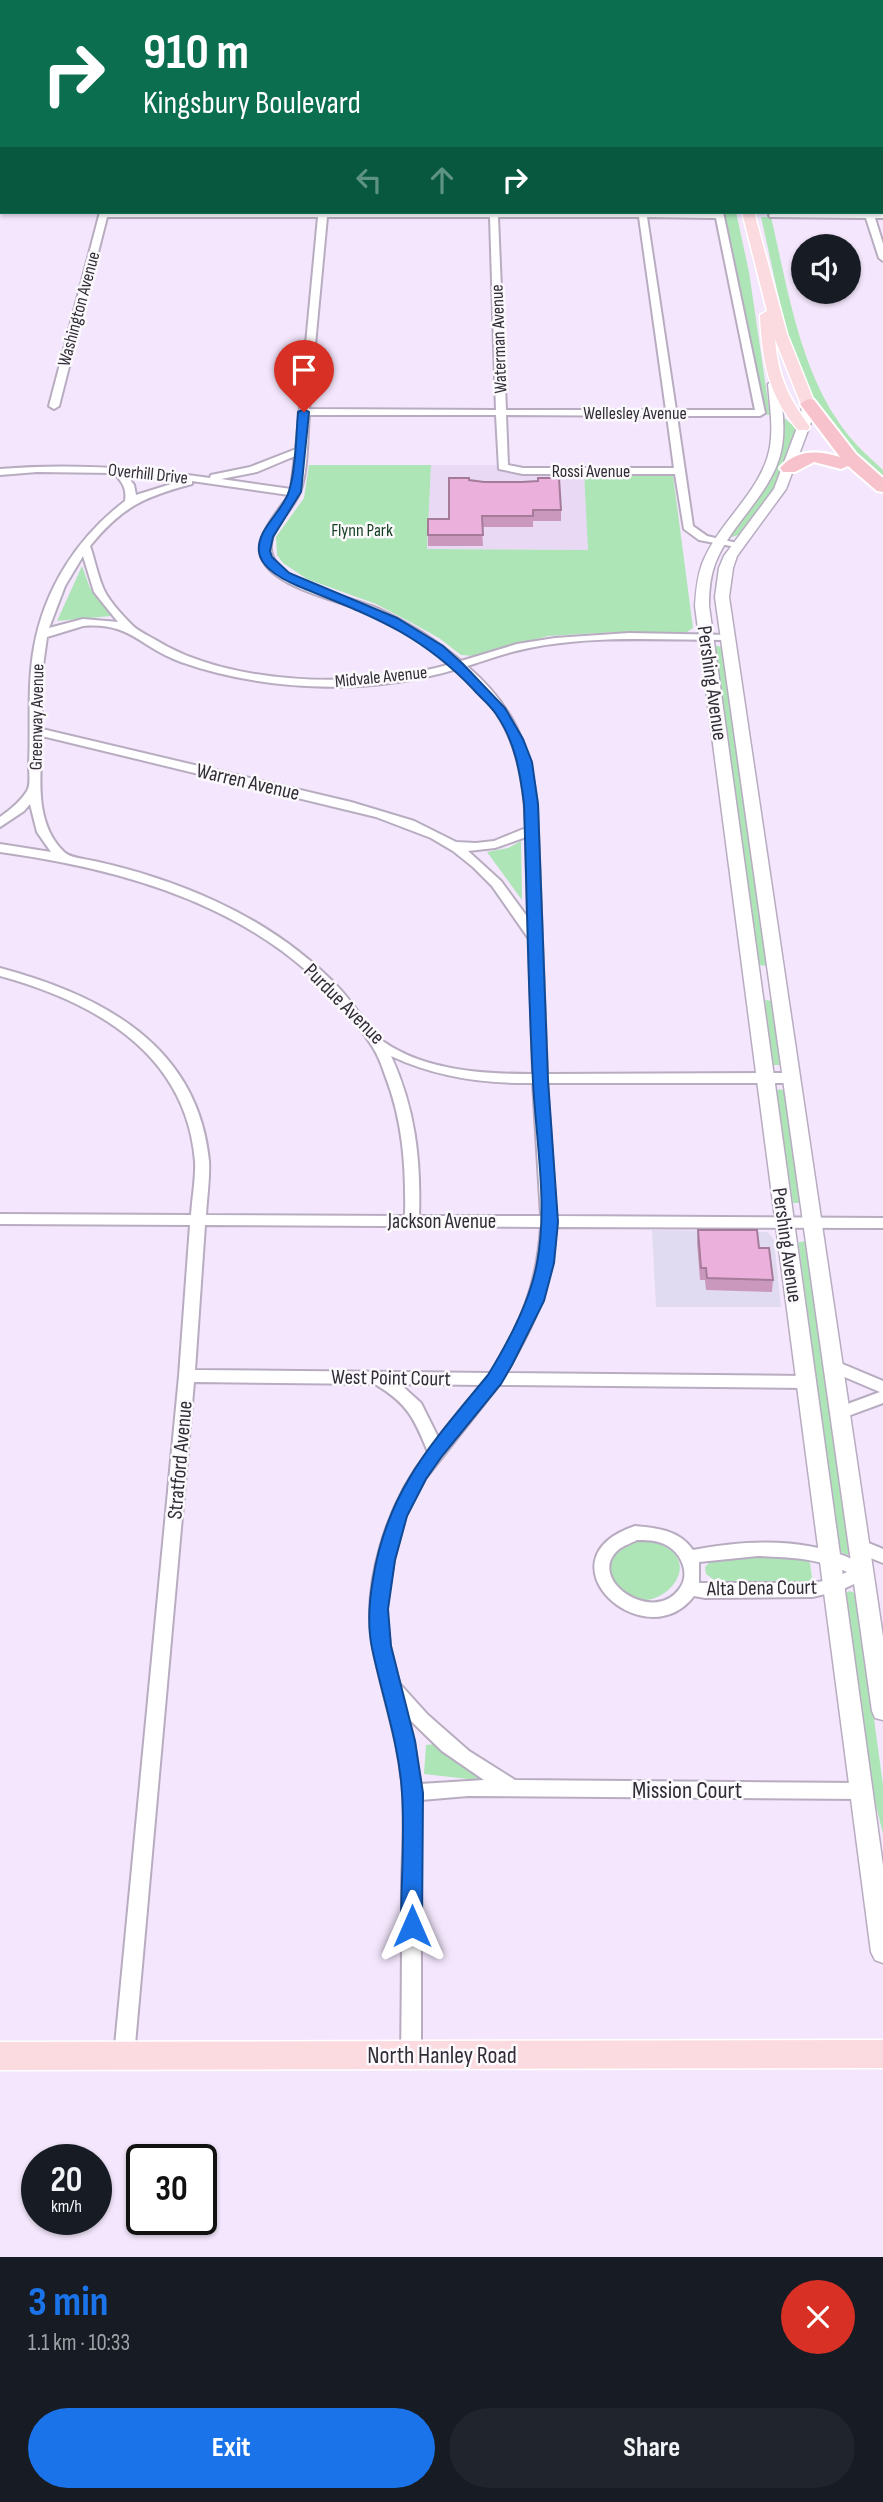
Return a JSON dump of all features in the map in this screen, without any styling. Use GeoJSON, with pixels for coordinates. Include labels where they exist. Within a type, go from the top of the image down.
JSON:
{"type":"FeatureCollection","features":[{"type":"Feature","properties":{"kind":"highway"},"geometry":{"type":"LineString","coordinates":[[808,404],[850,458],[883,487]]}},
{"type":"Feature","properties":{"kind":"highway"},"geometry":{"type":"LineString","coordinates":[[803,427],[883,501]]}},
{"type":"Feature","properties":{"kind":"highway"},"geometry":{"type":"LineString","coordinates":[[789,468],[800,459],[814,457],[841,464]]}},
{"type":"Feature","properties":{"kind":"main road"},"geometry":{"type":"LineString","coordinates":[[748,214],[766,285],[792,367],[808,404]]}},
{"type":"Feature","properties":{"kind":"main road"},"geometry":{"type":"LineString","coordinates":[[766,285],[775,384],[783,402],[803,427]]}},
{"type":"Feature","properties":{"kind":"main road","name":"North Hanley Road"},"geometry":{"type":"LineString","coordinates":[[0,2056],[883,2054]]}},
{"type":"Feature","properties":{"kind":"street","name":"Washington Avenue"},"geometry":{"type":"LineString","coordinates":[[54,406],[104,214]]}},
{"type":"Feature","properties":{"kind":"street"},"geometry":{"type":"LineString","coordinates":[[322,214],[295,492],[267,537],[264,551],[271,565],[285,576],[393,621],[438,648],[459,667],[501,711],[516,739],[525,762],[532,830],[540,1080],[549,1222],[546,1263],[535,1301],[495,1380],[435,1451],[398,1516],[386,1560],[378,1609],[381,1646],[405,1741],[412,1793],[411,2055]]}},
{"type":"Feature","properties":{"kind":"street","name":"Waterman Avenue"},"geometry":{"type":"LineString","coordinates":[[494,214],[503,467]]}},
{"type":"Feature","properties":{"kind":"street"},"geometry":{"type":"LineString","coordinates":[[643,214],[688,527],[698,536],[737,546]]}},
{"type":"Feature","properties":{"kind":"street","name":"Wellesley Avenue"},"geometry":{"type":"LineString","coordinates":[[304,412],[761,412],[719,214]]}},
{"type":"Feature","properties":{"kind":"street"},"geometry":{"type":"LineString","coordinates":[[869,214],[883,258]]}},
{"type":"Feature","properties":{"kind":"street"},"geometry":{"type":"LineString","coordinates":[[773,215],[883,215]]}},
{"type":"Feature","properties":{"kind":"street","name":"Pershing Avenue"},"geometry":{"type":"LineString","coordinates":[[775,384],[778,437],[773,460],[751,502],[708,559],[702,580],[706,637],[783,1223],[883,1952]]}},
{"type":"Feature","properties":{"kind":"street","name":"Pershing Avenue"},"geometry":{"type":"LineString","coordinates":[[808,404],[789,468],[771,505],[737,546],[726,568],[722,597],[859,1546],[863,1572],[876,1609],[883,1711]]}},
{"type":"Feature","properties":{"kind":"street"},"geometry":{"type":"LineString","coordinates":[[197,479],[253,470],[301,450]]}},
{"type":"Feature","properties":{"kind":"street","name":"Rossi Avenue"},"geometry":{"type":"LineString","coordinates":[[503,467],[523,471],[680,471]]}},
{"type":"Feature","properties":{"kind":"street","name":"Overhill Drive"},"geometry":{"type":"LineString","coordinates":[[0,472],[70,468],[197,479],[295,492]]}},
{"type":"Feature","properties":{"kind":"street"},"geometry":{"type":"LineString","coordinates":[[118,472],[130,484],[130,502]]}},
{"type":"Feature","properties":{"kind":"street","name":"Greenway Avenue"},"geometry":{"type":"LineString","coordinates":[[61,856],[42,834],[35,789],[36,679],[43,635],[66,574],[84,544],[111,515],[151,492],[197,479]]}},
{"type":"Feature","properties":{"kind":"street","name":"Midvale Avenue"},"geometry":{"type":"LineString","coordinates":[[84,544],[90,576],[100,597],[126,627],[159,648],[206,667],[245,677],[287,683],[354,683],[421,675],[459,667],[527,645],[566,640],[727,637]]}},
{"type":"Feature","properties":{"kind":"street","name":"Midvale Avenue"},"geometry":{"type":"LineString","coordinates":[[43,635],[65,626],[87,622],[107,622],[126,627]]}},
{"type":"Feature","properties":{"kind":"street","name":"Warren Avenue"},"geometry":{"type":"LineString","coordinates":[[36,731],[387,816],[455,846],[492,876],[513,902],[535,939]]}},
{"type":"Feature","properties":{"kind":"street","name":"Greenway Avenue"},"geometry":{"type":"LineString","coordinates":[[0,823],[20,808],[35,789]]}},
{"type":"Feature","properties":{"kind":"street","name":"Warren Avenue"},"geometry":{"type":"LineString","coordinates":[[455,846],[500,844],[532,830]]}},
{"type":"Feature","properties":{"kind":"street","name":"Purdue Avenue"},"geometry":{"type":"LineString","coordinates":[[0,848],[61,856],[158,882],[232,915],[275,940],[332,987],[378,1044],[428,1065],[463,1075],[540,1080],[791,1078]]}},
{"type":"Feature","properties":{"kind":"street","name":"Stratford Avenue"},"geometry":{"type":"LineString","coordinates":[[0,972],[54,987],[94,1006],[133,1030],[160,1058],[183,1089],[200,1135],[202,1163],[187,1376],[124,2056]]}},
{"type":"Feature","properties":{"kind":"street"},"geometry":{"type":"LineString","coordinates":[[378,1044],[395,1079],[411,1130],[414,1161],[412,1221]]}},
{"type":"Feature","properties":{"kind":"street","name":"Jackson Avenue"},"geometry":{"type":"LineString","coordinates":[[0,1219],[883,1223]]}},
{"type":"Feature","properties":{"kind":"street"},"geometry":{"type":"LineString","coordinates":[[833,1366],[883,1387]]}},
{"type":"Feature","properties":{"kind":"street","name":"West Point Court"},"geometry":{"type":"LineString","coordinates":[[187,1376],[805,1382]]}},
{"type":"Feature","properties":{"kind":"street"},"geometry":{"type":"LineString","coordinates":[[378,1378],[406,1394],[414,1404],[426,1424],[435,1451]]}},
{"type":"Feature","properties":{"kind":"street"},"geometry":{"type":"LineString","coordinates":[[840,1413],[883,1397]]}},
{"type":"Feature","properties":{"kind":"street","name":"Alta Dena Court"},"geometry":{"type":"LineString","coordinates":[[635,1533],[656,1534],[671,1539],[689,1557],[694,1573],[690,1588],[675,1603],[660,1608],[628,1605],[614,1597],[603,1581],[600,1564],[605,1551],[618,1540],[635,1533]]}},
{"type":"Feature","properties":{"kind":"street"},"geometry":{"type":"LineString","coordinates":[[859,1546],[883,1556]]}},
{"type":"Feature","properties":{"kind":"street","name":"Alta Dena Court"},"geometry":{"type":"LineString","coordinates":[[689,1557],[714,1551],[807,1552],[829,1557],[863,1572]]}},
{"type":"Feature","properties":{"kind":"street","name":"Alta Dena Court"},"geometry":{"type":"LineString","coordinates":[[690,1588],[705,1591],[812,1590],[833,1586],[863,1572]]}},
{"type":"Feature","properties":{"kind":"street"},"geometry":{"type":"LineString","coordinates":[[391,1683],[416,1719],[442,1742],[513,1789]]}},
{"type":"Feature","properties":{"kind":"street","name":"Mission Court"},"geometry":{"type":"LineString","coordinates":[[412,1793],[468,1788],[861,1791]]}},
{"type":"Feature","properties":{"kind":"shaded area"},"geometry":{"type":"Polygon","coordinates":[[[431,465],[494,465],[512,472],[584,473],[588,550],[427,549],[431,465]]]}},
{"type":"Feature","properties":{"kind":"shaded area"},"geometry":{"type":"Polygon","coordinates":[[[652,1230],[768,1232],[774,1240],[781,1307],[656,1307],[652,1230]]]}},
{"type":"Feature","properties":{"kind":"green space"},"geometry":{"type":"Polygon","coordinates":[[[723,214],[736,214],[749,272],[770,415],[767,415],[723,214]]]}},
{"type":"Feature","properties":{"kind":"green space"},"geometry":{"type":"Polygon","coordinates":[[[761,217],[771,217],[791,306],[809,365],[837,419],[855,443],[883,470],[883,483],[830,426],[806,386],[783,314],[761,217]]]}},
{"type":"Feature","properties":{"kind":"green space"},"geometry":{"type":"Polygon","coordinates":[[[783,417],[796,428],[775,487],[738,535],[729,538],[728,535],[767,486],[774,469],[783,417]]]}},
{"type":"Feature","properties":{"kind":"green space","name":"Flynn Park"},"geometry":{"type":"Polygon","coordinates":[[[309,465],[431,465],[427,549],[588,550],[584,473],[670,473],[673,475],[693,628],[687,632],[673,633],[616,632],[548,636],[474,656],[461,655],[439,638],[376,604],[307,579],[283,563],[277,555],[276,537],[304,498],[309,465]]]}},
{"type":"Feature","properties":{"kind":"green space"},"geometry":{"type":"Polygon","coordinates":[[[82,566],[90,588],[111,616],[57,621],[82,566]]]}},
{"type":"Feature","properties":{"kind":"green space"},"geometry":{"type":"Polygon","coordinates":[[[714,645],[721,647],[769,966],[757,965],[714,645]]]}},
{"type":"Feature","properties":{"kind":"green space"},"geometry":{"type":"Polygon","coordinates":[[[521,841],[522,900],[487,852],[508,848],[521,841]]]}},
{"type":"Feature","properties":{"kind":"green space"},"geometry":{"type":"Polygon","coordinates":[[[765,1000],[773,1001],[782,1065],[772,1065],[765,1000]]]}},
{"type":"Feature","properties":{"kind":"green space"},"geometry":{"type":"Polygon","coordinates":[[[780,1089],[788,1092],[804,1203],[793,1203],[776,1091],[780,1089]]]}},
{"type":"Feature","properties":{"kind":"green space"},"geometry":{"type":"Polygon","coordinates":[[[808,1241],[850,1553],[847,1555],[839,1551],[799,1246],[799,1242],[808,1241]]]}},
{"type":"Feature","properties":{"kind":"green space"},"geometry":{"type":"Polygon","coordinates":[[[644,1540],[667,1548],[678,1560],[679,1573],[672,1586],[660,1596],[645,1600],[630,1597],[616,1585],[609,1567],[613,1554],[619,1548],[644,1540]]]}},
{"type":"Feature","properties":{"kind":"green space"},"geometry":{"type":"Polygon","coordinates":[[[715,1558],[804,1558],[810,1563],[812,1578],[807,1583],[717,1582],[706,1574],[705,1567],[715,1558]]]}},
{"type":"Feature","properties":{"kind":"green space"},"geometry":{"type":"Polygon","coordinates":[[[849,1591],[857,1594],[883,1785],[883,1834],[870,1781],[845,1594],[849,1591]]]}},
{"type":"Feature","properties":{"kind":"green space"},"geometry":{"type":"Polygon","coordinates":[[[434,1744],[461,1765],[495,1782],[424,1774],[426,1745],[434,1744]]]}},
{"type":"Feature","properties":{"kind":"building"},"geometry":{"type":"Polygon","coordinates":[[[449,478],[522,482],[538,481],[538,478],[559,478],[561,510],[533,510],[533,516],[482,516],[483,535],[428,535],[428,519],[449,519],[449,478]]]}},
{"type":"Feature","properties":{"kind":"building"},"geometry":{"type":"Polygon","coordinates":[[[698,1230],[757,1230],[759,1248],[769,1248],[773,1280],[707,1278],[706,1268],[701,1268],[698,1230]]]}},
{"type":"Feature","properties":{"kind":"route"},"geometry":{"type":"LineString","coordinates":[[304,412],[295,492],[265,544],[264,551],[271,565],[285,576],[375,611],[438,648],[459,667],[501,711],[516,739],[525,762],[531,804],[540,1080],[549,1222],[546,1263],[535,1301],[495,1380],[435,1451],[398,1516],[386,1560],[378,1609],[381,1646],[405,1741],[412,1793],[412,1926]]}}]}
